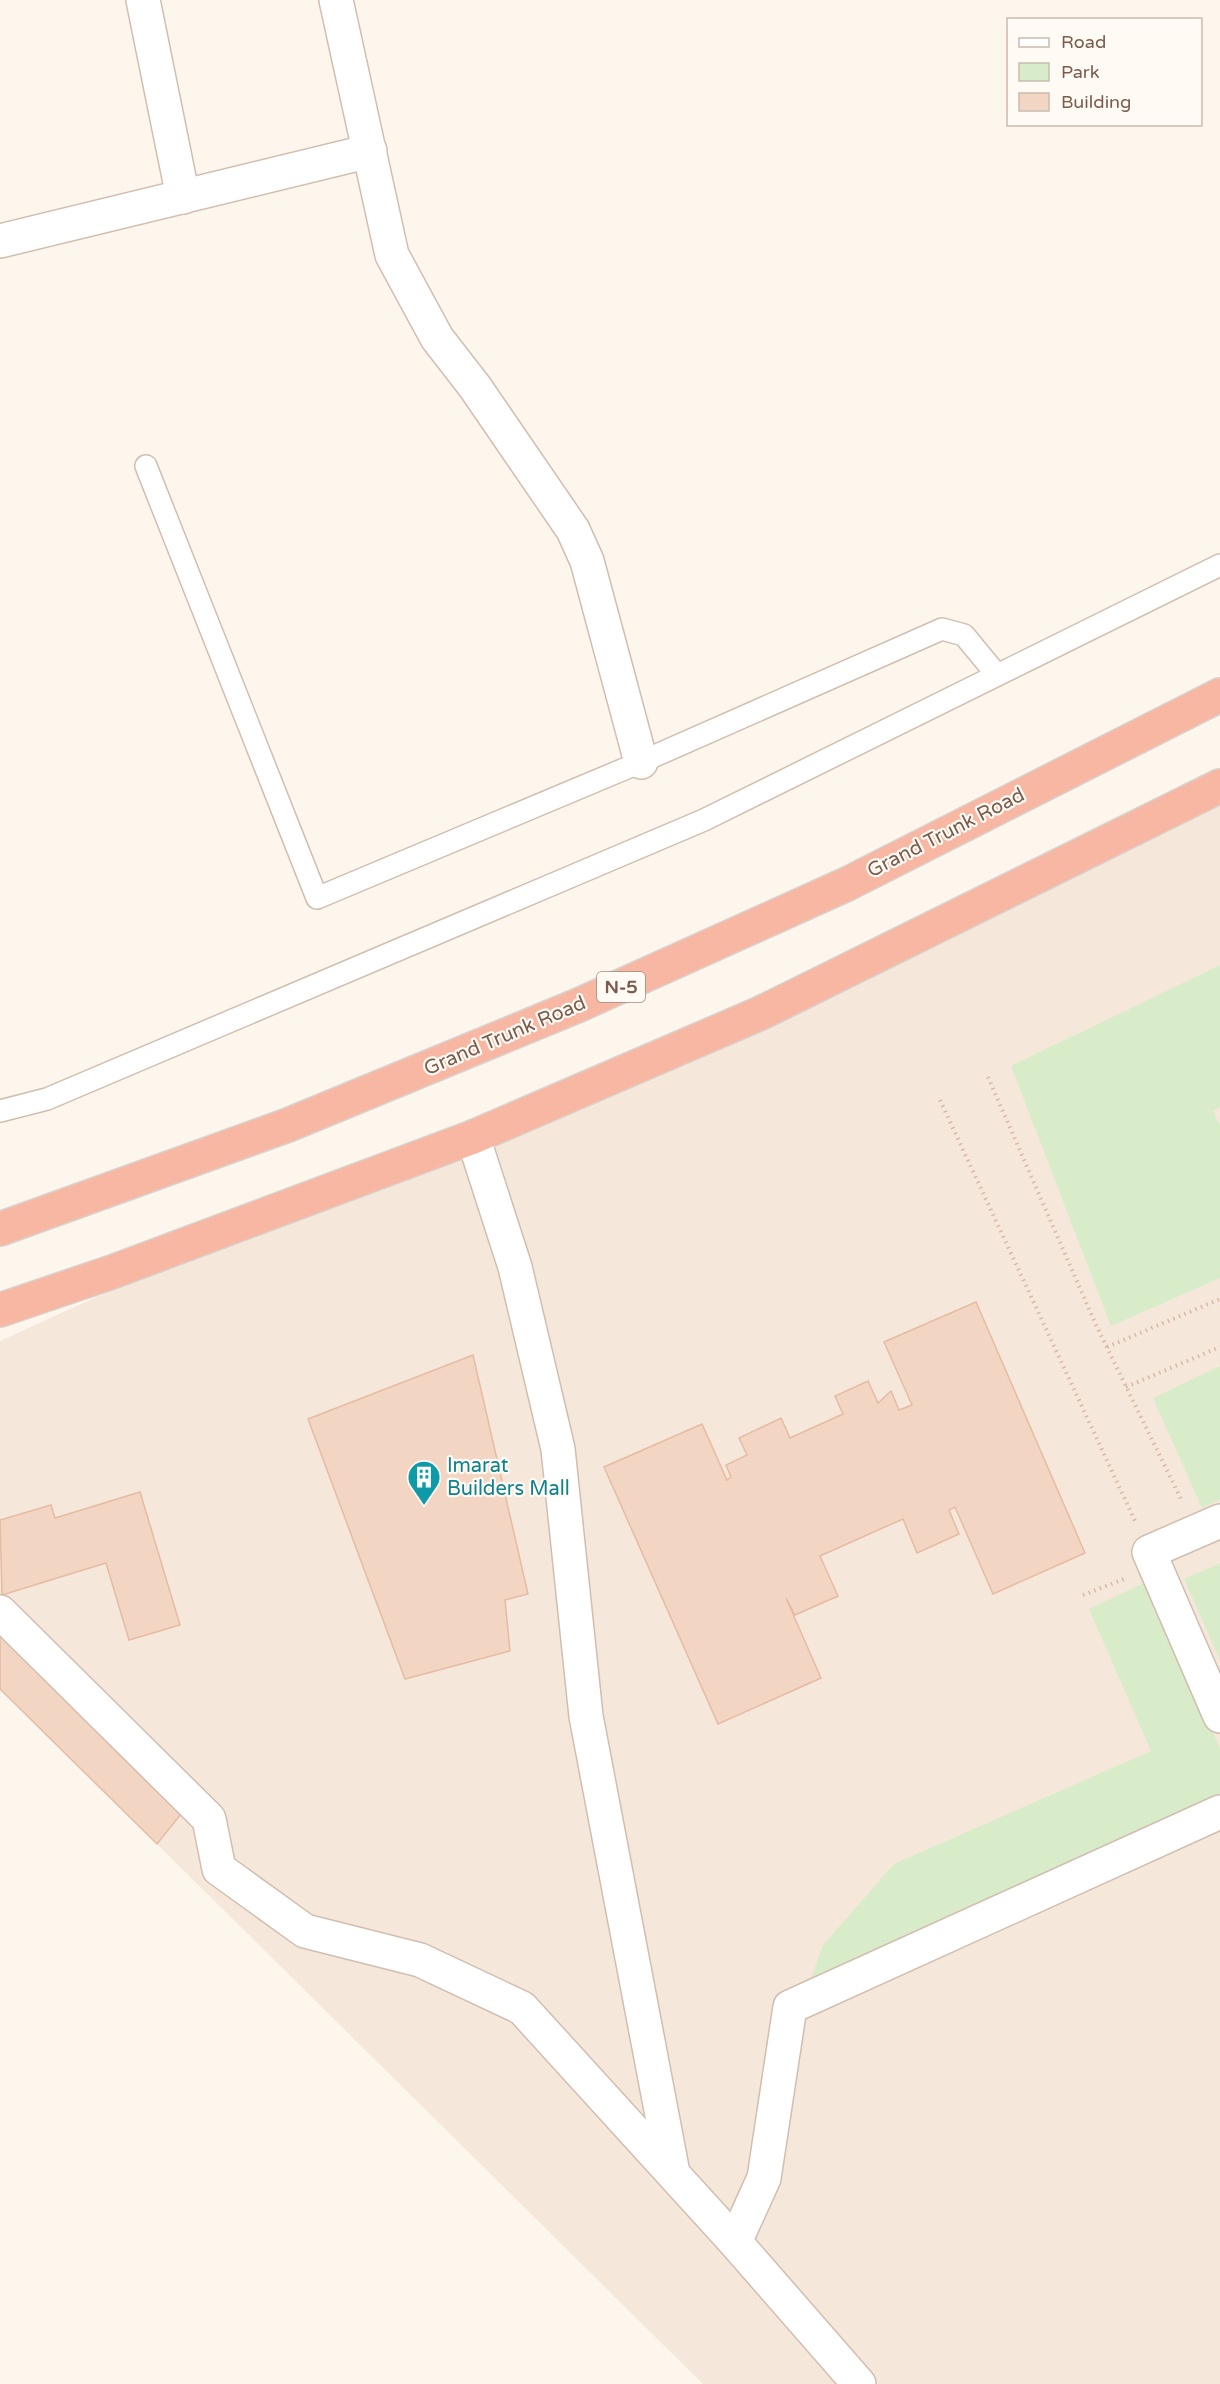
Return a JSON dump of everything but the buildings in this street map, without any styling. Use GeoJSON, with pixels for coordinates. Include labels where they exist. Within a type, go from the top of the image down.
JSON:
{"type":"FeatureCollection","features":[{"type":"Feature","properties":{"kind":"highway","name":"Grand Trunk Road"},"geometry":{"type":"LineString","coordinates":[[0,1229],[288,1125],[579,1005],[847,884],[1220,695]]}},
{"type":"Feature","properties":{"kind":"highway"},"geometry":{"type":"LineString","coordinates":[[0,1310],[112,1272],[473,1137],[761,1013],[1220,786]]}},
{"type":"Feature","properties":{"kind":"street"},"geometry":{"type":"LineString","coordinates":[[142,0],[183,197]]}},
{"type":"Feature","properties":{"kind":"street"},"geometry":{"type":"LineString","coordinates":[[336,0],[392,255],[437,338],[475,387],[573,530],[586,561],[641,762]]}},
{"type":"Feature","properties":{"kind":"street"},"geometry":{"type":"LineString","coordinates":[[0,241],[370,151]]}},
{"type":"Feature","properties":{"kind":"street"},"geometry":{"type":"LineString","coordinates":[[473,1137],[514,1268],[558,1449],[586,1716],[673,2173]]}},
{"type":"Feature","properties":{"kind":"street"},"geometry":{"type":"LineString","coordinates":[[1208,1526],[1152,1559],[1220,1716]]}},
{"type":"Feature","properties":{"kind":"street"},"geometry":{"type":"LineString","coordinates":[[0,1612],[209,1819],[219,1869],[305,1931],[420,1960],[522,2008],[735,2242],[859,2384]]}},
{"type":"Feature","properties":{"kind":"street"},"geometry":{"type":"LineString","coordinates":[[735,2242],[764,2178],[790,2007],[1220,1812]]}},
{"type":"Feature","properties":{"kind":"lane"},"geometry":{"type":"LineString","coordinates":[[146,466],[317,898],[641,762],[942,629],[964,635],[997,675]]}},
{"type":"Feature","properties":{"kind":"lane"},"geometry":{"type":"LineString","coordinates":[[0,1111],[47,1099],[704,820],[1220,565]]}},
{"type":"Feature","properties":{"kind":"path"},"geometry":{"type":"LineString","coordinates":[[988,1077],[1126,1387],[1208,1526]]}},
{"type":"Feature","properties":{"kind":"path"},"geometry":{"type":"LineString","coordinates":[[940,1100],[1152,1559],[1083,1595]]}},
{"type":"Feature","properties":{"kind":"path"},"geometry":{"type":"LineString","coordinates":[[1107,1347],[1220,1299]]}},
{"type":"Feature","properties":{"kind":"path"},"geometry":{"type":"LineString","coordinates":[[1126,1387],[1220,1347]]}},
{"type":"Feature","properties":{"kind":"shaded area"},"geometry":{"type":"Polygon","coordinates":[[[1220,783],[1220,2384],[703,2384],[0,1689],[0,1341],[1220,783]]]}},
{"type":"Feature","properties":{"kind":"green space"},"geometry":{"type":"Polygon","coordinates":[[[1220,965],[1220,1107],[1213,1111],[1220,1126],[1220,1278],[1111,1326],[1011,1066],[1220,965]]]}},
{"type":"Feature","properties":{"kind":"green space"},"geometry":{"type":"Polygon","coordinates":[[[1220,1366],[1220,1500],[1202,1508],[1153,1398],[1220,1366]]]}},
{"type":"Feature","properties":{"kind":"green space"},"geometry":{"type":"Polygon","coordinates":[[[1220,1563],[1220,1660],[1184,1579],[1220,1563]]]}},
{"type":"Feature","properties":{"kind":"green space"},"geometry":{"type":"Polygon","coordinates":[[[1150,1580],[1220,1749],[1220,1798],[807,1989],[823,1945],[894,1864],[1151,1751],[1089,1609],[1150,1580]]]}},
{"type":"Feature","properties":{"kind":"place","name":"Imarat Builders Mall"},"geometry":{"type":"Point","coordinates":[424,1506]}}]}
